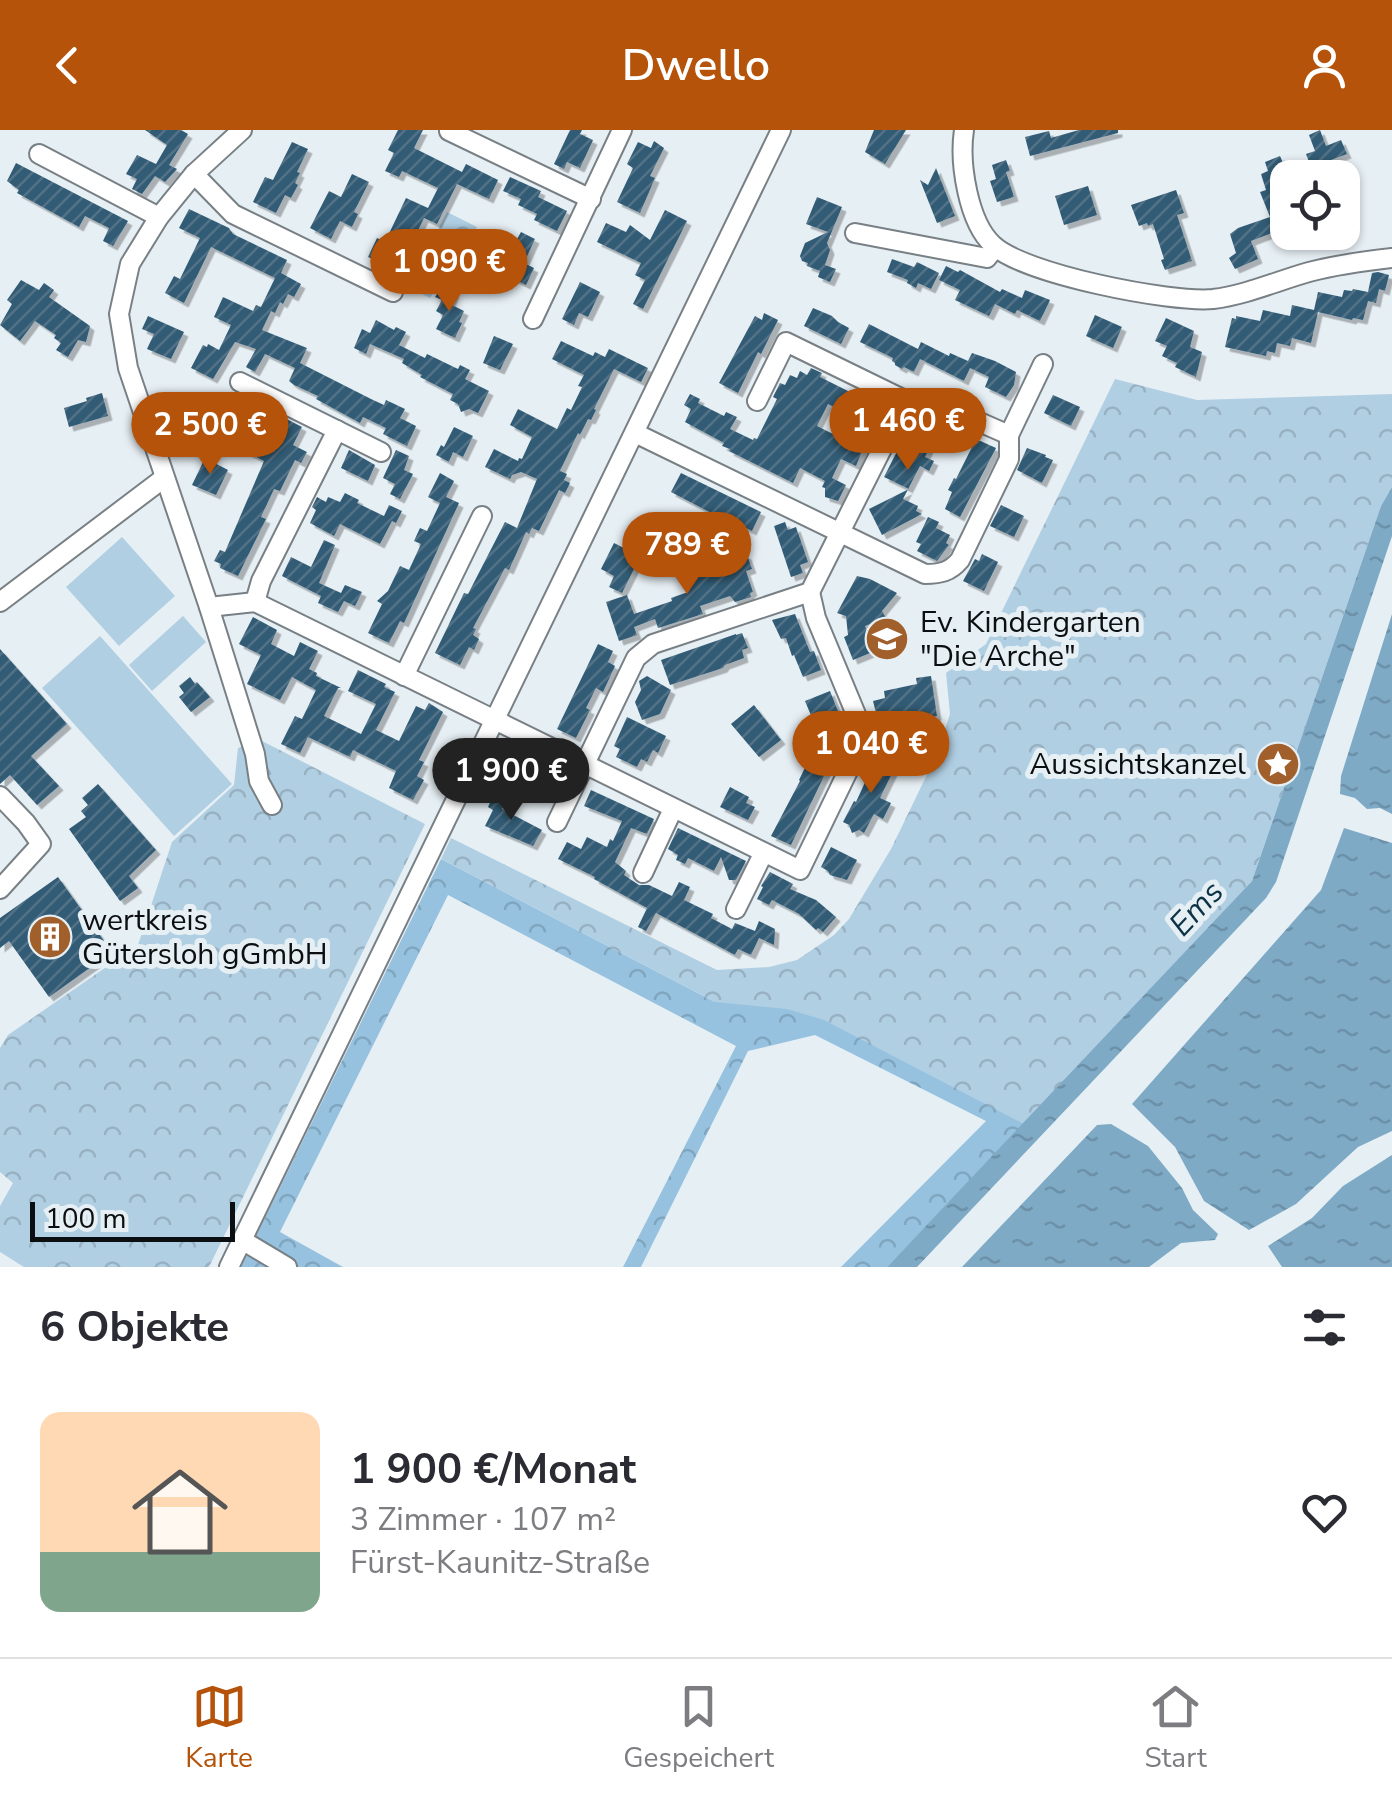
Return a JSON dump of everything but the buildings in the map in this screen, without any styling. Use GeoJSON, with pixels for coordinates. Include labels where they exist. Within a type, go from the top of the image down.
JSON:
{"type":"FeatureCollection","features":[{"type":"Feature","properties":{"kind":"street"},"geometry":{"type":"LineString","coordinates":[[242,130],[194,174],[159,216],[130,264],[119,314],[128,368],[209,607],[255,754],[260,782],[272,805]]}},
{"type":"Feature","properties":{"kind":"street"},"geometry":{"type":"LineString","coordinates":[[533,319],[622,130]]}},
{"type":"Feature","properties":{"kind":"street"},"geometry":{"type":"LineString","coordinates":[[229,1267],[781,130]]}},
{"type":"Feature","properties":{"kind":"street"},"geometry":{"type":"LineString","coordinates":[[964,130],[963,164],[968,194],[981,231],[995,248],[1020,261],[1082,280],[1187,300],[1217,299],[1312,271],[1392,258]]}},
{"type":"Feature","properties":{"kind":"street"},"geometry":{"type":"LineString","coordinates":[[448,131],[591,199]]}},
{"type":"Feature","properties":{"kind":"street"},"geometry":{"type":"LineString","coordinates":[[39,154],[159,216]]}},
{"type":"Feature","properties":{"kind":"street"},"geometry":{"type":"LineString","coordinates":[[194,174],[233,214],[393,292]]}},
{"type":"Feature","properties":{"kind":"street"},"geometry":{"type":"LineString","coordinates":[[854,233],[987,258],[995,248]]}},
{"type":"Feature","properties":{"kind":"street"},"geometry":{"type":"LineString","coordinates":[[758,401],[786,342],[917,406],[968,417],[1009,436]]}},
{"type":"Feature","properties":{"kind":"street"},"geometry":{"type":"LineString","coordinates":[[636,433],[925,574],[938,574],[952,570],[960,560],[1009,459],[1009,436],[1043,364]]}},
{"type":"Feature","properties":{"kind":"street"},"geometry":{"type":"LineString","coordinates":[[240,382],[381,452]]}},
{"type":"Feature","properties":{"kind":"street"},"geometry":{"type":"LineString","coordinates":[[209,607],[255,602],[800,870],[865,736],[816,618],[810,592],[906,401]]}},
{"type":"Feature","properties":{"kind":"street"},"geometry":{"type":"LineString","coordinates":[[255,602],[261,581],[337,430]]}},
{"type":"Feature","properties":{"kind":"street"},"geometry":{"type":"LineString","coordinates":[[0,602],[164,478]]}},
{"type":"Feature","properties":{"kind":"street"},"geometry":{"type":"LineString","coordinates":[[404,676],[482,516]]}},
{"type":"Feature","properties":{"kind":"street"},"geometry":{"type":"LineString","coordinates":[[557,822],[643,650],[810,592]]}},
{"type":"Feature","properties":{"kind":"street"},"geometry":{"type":"LineString","coordinates":[[0,796],[41,844],[0,889]]}},
{"type":"Feature","properties":{"kind":"street"},"geometry":{"type":"LineString","coordinates":[[642,874],[673,809]]}},
{"type":"Feature","properties":{"kind":"street"},"geometry":{"type":"LineString","coordinates":[[736,908],[763,854]]}},
{"type":"Feature","properties":{"kind":"street"},"geometry":{"type":"LineString","coordinates":[[242,1240],[287,1267]]}},
{"type":"Feature","properties":{"kind":"green space"},"geometry":{"type":"Polygon","coordinates":[[[447,212],[477,227],[430,298],[408,287],[447,212]]]}},
{"type":"Feature","properties":{"kind":"green space"},"geometry":{"type":"Polygon","coordinates":[[[1115,379],[1197,400],[1392,394],[1392,487],[1381,506],[1252,881],[1024,1124],[824,1020],[787,1009],[715,1002],[441,859],[451,838],[717,970],[769,967],[797,960],[834,935],[849,919],[891,849],[935,758],[950,714],[946,673],[986,644],[1115,379]]]}},
{"type":"Feature","properties":{"kind":"green space"},"geometry":{"type":"Polygon","coordinates":[[[122,537],[175,596],[119,646],[66,587],[122,537]]]}},
{"type":"Feature","properties":{"kind":"green space"},"geometry":{"type":"Polygon","coordinates":[[[183,616],[206,642],[152,691],[129,665],[183,616]]]}},
{"type":"Feature","properties":{"kind":"green space"},"geometry":{"type":"Polygon","coordinates":[[[100,636],[232,784],[174,836],[42,688],[100,636]]]}},
{"type":"Feature","properties":{"kind":"green space"},"geometry":{"type":"Polygon","coordinates":[[[262,741],[425,824],[209,1267],[24,1267],[0,1252],[0,1206],[13,1183],[0,1172],[0,1048],[8,1035],[138,945],[172,842],[234,785],[238,748],[262,741]]]}},
{"type":"Feature","properties":{"kind":"green space"},"geometry":{"type":"Polygon","coordinates":[[[441,859],[715,1002],[848,983],[1041,1106],[887,1267],[841,1267],[986,1121],[815,1035],[748,1051],[641,1267],[623,1267],[736,1046],[448,895],[280,1232],[343,1267],[241,1267],[441,859]]]}},
{"type":"Feature","properties":{"kind":"water"},"geometry":{"type":"Polygon","coordinates":[[[1392,487],[1392,536],[1276,882],[1266,898],[917,1267],[887,1267],[1252,881],[1381,506],[1392,487]]]}},
{"type":"Feature","properties":{"kind":"water"},"geometry":{"type":"Polygon","coordinates":[[[1392,614],[1392,814],[1380,808],[1367,809],[1355,798],[1340,794],[1341,776],[1392,614]]]}},
{"type":"Feature","properties":{"kind":"water"},"geometry":{"type":"Polygon","coordinates":[[[1344,828],[1392,843],[1392,1131],[1358,1147],[1296,1204],[1249,1230],[1204,1201],[1175,1147],[1132,1104],[1321,890],[1344,828]]]}},
{"type":"Feature","properties":{"kind":"water"},"geometry":{"type":"Polygon","coordinates":[[[1111,1124],[1148,1146],[1182,1188],[1193,1210],[1218,1234],[1215,1240],[1181,1243],[1149,1267],[962,1267],[1097,1125],[1111,1124]]]}},
{"type":"Feature","properties":{"kind":"water"},"geometry":{"type":"Polygon","coordinates":[[[1392,1155],[1392,1267],[1282,1267],[1268,1246],[1312,1218],[1343,1186],[1392,1155]]]}},
{"type":"Feature","properties":{"kind":"place","name":"Ev. Kindergarten \"Die Arche\""},"geometry":{"type":"Point","coordinates":[887,639]}},
{"type":"Feature","properties":{"kind":"place","name":"Aussichtskanzel"},"geometry":{"type":"Point","coordinates":[1278,764]}},
{"type":"Feature","properties":{"kind":"place","name":"wertkreis Gütersloh gGmbH"},"geometry":{"type":"Point","coordinates":[50,937]}},
{"type":"Feature","properties":{"kind":"water label","name":"Ems"},"geometry":{"type":"Point","coordinates":[1196,908]}}]}
